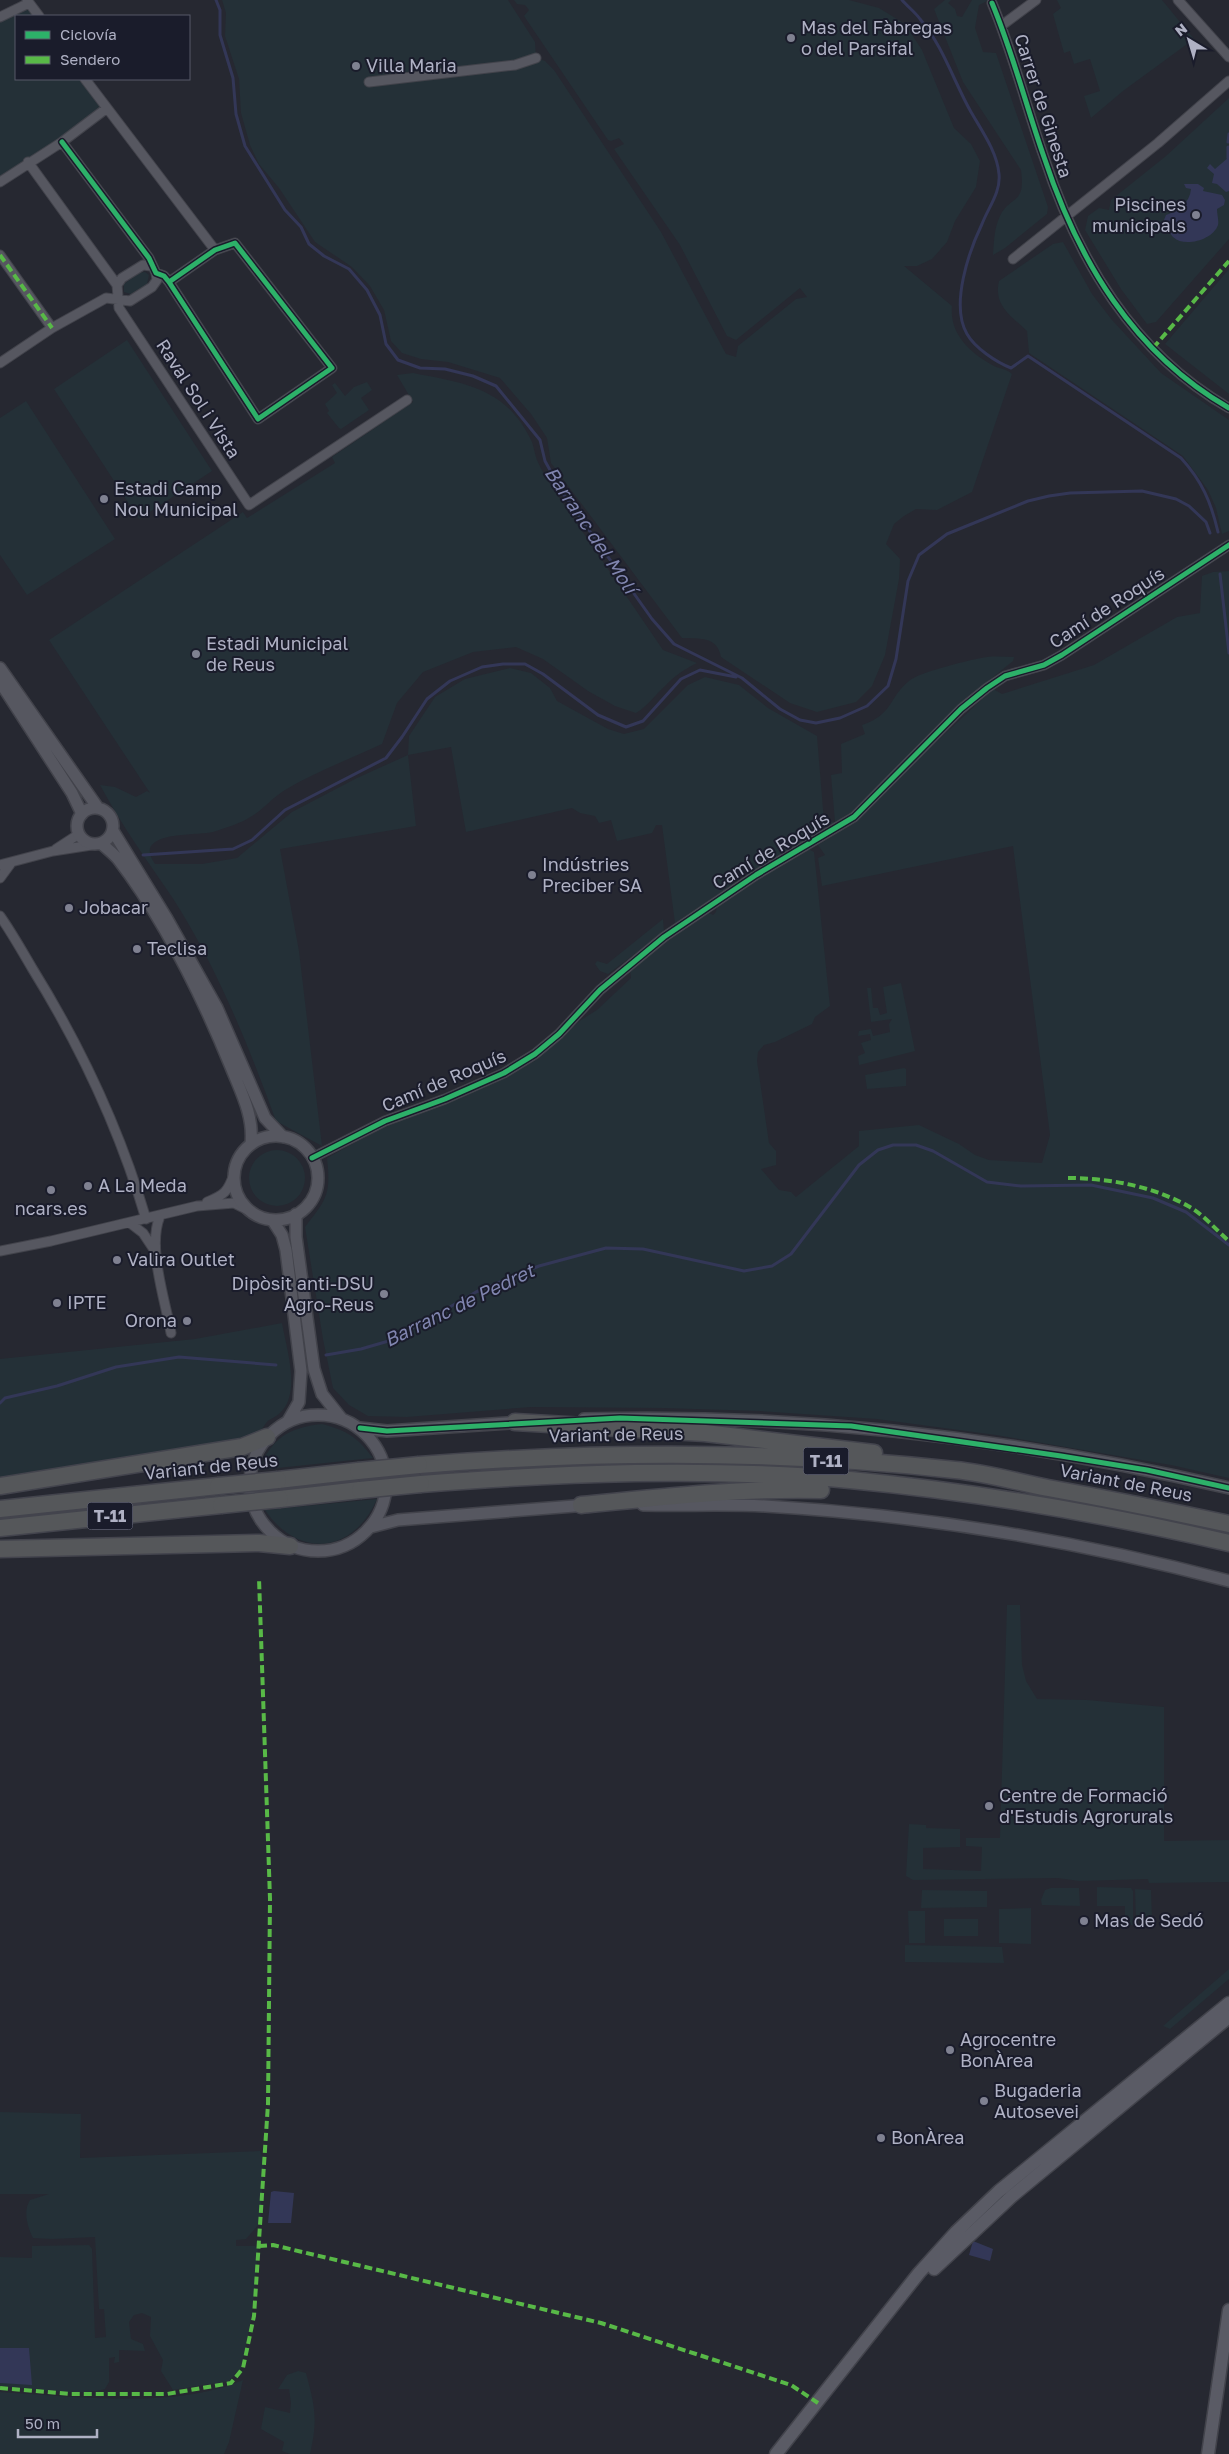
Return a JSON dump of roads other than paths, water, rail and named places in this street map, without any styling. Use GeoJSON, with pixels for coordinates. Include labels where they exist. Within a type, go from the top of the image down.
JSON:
{"type":"FeatureCollection","features":[{"type":"Feature","properties":{"kind":"highway"},"geometry":{"type":"LineString","coordinates":[[515,1422],[705,1433],[923,1458],[957,1470]]}},
{"type":"Feature","properties":{"kind":"highway"},"geometry":{"type":"LineString","coordinates":[[0,1486],[242,1447],[268,1437]]}},
{"type":"Feature","properties":{"kind":"highway","name":"Variant de Reus"},"geometry":{"type":"LineString","coordinates":[[0,1509],[358,1471],[527,1457],[628,1454],[740,1455],[957,1470],[1229,1524]]}},
{"type":"Feature","properties":{"kind":"highway","name":"Variant de Reus"},"geometry":{"type":"LineString","coordinates":[[0,1528],[421,1484],[530,1475],[633,1472],[729,1474],[850,1480],[1053,1506],[1229,1543]]}},
{"type":"Feature","properties":{"kind":"highway"},"geometry":{"type":"LineString","coordinates":[[581,1505],[656,1497],[791,1489],[976,1497]]}},
{"type":"Feature","properties":{"kind":"highway"},"geometry":{"type":"LineString","coordinates":[[0,1549],[260,1543],[290,1546]]}},
{"type":"Feature","properties":{"kind":"main road"},"geometry":{"type":"LineString","coordinates":[[776,2454],[874,2333],[919,2273],[950,2239],[999,2191],[1229,2003]]}},
{"type":"Feature","properties":{"kind":"main road"},"geometry":{"type":"LineString","coordinates":[[1215,2015],[1192,2041],[1147,2077],[1140,2087],[1145,2087],[1193,2056],[1229,2027]]}},
{"type":"Feature","properties":{"kind":"main road"},"geometry":{"type":"LineString","coordinates":[[874,2333],[952,2250],[1011,2197],[1229,2017]]}},
{"type":"Feature","properties":{"kind":"main road"},"geometry":{"type":"LineString","coordinates":[[999,2191],[1012,2189],[1084,2129],[1113,2114]]}},
{"type":"Feature","properties":{"kind":"main road"},"geometry":{"type":"LineString","coordinates":[[1208,2454],[1229,2310]]}},
{"type":"Feature","properties":{"kind":"street"},"geometry":{"type":"LineString","coordinates":[[1001,26],[1036,0]]}},
{"type":"Feature","properties":{"kind":"street"},"geometry":{"type":"LineString","coordinates":[[1178,0],[1229,57]]}},
{"type":"Feature","properties":{"kind":"street"},"geometry":{"type":"LineString","coordinates":[[0,17],[28,1],[38,15]]}},
{"type":"Feature","properties":{"kind":"street","name":"Carrer de Ginesta"},"geometry":{"type":"LineString","coordinates":[[992,3],[1044,158],[1067,217],[1089,265],[1128,321],[1169,364],[1229,408]]}},
{"type":"Feature","properties":{"kind":"street"},"geometry":{"type":"LineString","coordinates":[[369,82],[515,65],[536,58]]}},
{"type":"Feature","properties":{"kind":"street"},"geometry":{"type":"LineString","coordinates":[[86,80],[215,250]]}},
{"type":"Feature","properties":{"kind":"street"},"geometry":{"type":"LineString","coordinates":[[1013,259],[1067,217],[1229,81]]}},
{"type":"Feature","properties":{"kind":"street"},"geometry":{"type":"LineString","coordinates":[[0,182],[28,162],[62,142],[107,108]]}},
{"type":"Feature","properties":{"kind":"street"},"geometry":{"type":"LineString","coordinates":[[0,363],[52,328],[106,298],[130,301],[152,287],[157,280],[149,258],[62,142]]}},
{"type":"Feature","properties":{"kind":"street"},"geometry":{"type":"LineString","coordinates":[[28,162],[116,285],[119,300]]}},
{"type":"Feature","properties":{"kind":"street"},"geometry":{"type":"LineString","coordinates":[[116,285],[122,278],[143,264],[164,276],[258,419],[332,368],[235,243],[215,250],[169,282]]}},
{"type":"Feature","properties":{"kind":"street"},"geometry":{"type":"LineString","coordinates":[[0,254],[52,328]]}},
{"type":"Feature","properties":{"kind":"street","name":"Raval Sol i Vista"},"geometry":{"type":"LineString","coordinates":[[119,300],[119,308],[248,505],[407,400]]}},
{"type":"Feature","properties":{"kind":"street","name":"Camí de Roquís"},"geometry":{"type":"LineString","coordinates":[[312,1158],[385,1121],[445,1099],[504,1073],[535,1054],[559,1034],[600,990],[664,937],[756,874],[854,817],[962,709],[987,688],[1006,676],[1044,665],[1062,655],[1229,546]]}},
{"type":"Feature","properties":{"kind":"street"},"geometry":{"type":"LineString","coordinates":[[0,668],[98,808],[109,815],[113,824],[109,838],[99,844],[53,851],[0,865]]}},
{"type":"Feature","properties":{"kind":"street"},"geometry":{"type":"LineString","coordinates":[[0,682],[72,792],[82,814]]}},
{"type":"Feature","properties":{"kind":"street"},"geometry":{"type":"LineString","coordinates":[[98,808],[91,808],[82,814],[77,825],[79,834],[86,842],[99,844],[117,857],[163,928],[214,1026],[247,1106],[251,1123],[251,1144]]}},
{"type":"Feature","properties":{"kind":"street"},"geometry":{"type":"LineString","coordinates":[[112,831],[168,919],[217,1008],[265,1118],[283,1137]]}},
{"type":"Feature","properties":{"kind":"street"},"geometry":{"type":"LineString","coordinates":[[53,851],[79,834]]}},
{"type":"Feature","properties":{"kind":"street"},"geometry":{"type":"LineString","coordinates":[[0,878],[11,863]]}},
{"type":"Feature","properties":{"kind":"street"},"geometry":{"type":"LineString","coordinates":[[1,917],[62,1016],[108,1110],[135,1180],[146,1219]]}},
{"type":"Feature","properties":{"kind":"street"},"geometry":{"type":"LineString","coordinates":[[0,1251],[160,1216],[197,1206],[223,1196],[230,1185],[244,1151],[251,1144],[269,1136],[283,1137],[300,1144],[312,1158],[318,1175],[314,1194],[307,1206],[296,1214],[273,1221],[256,1216],[234,1203],[197,1206]]}},
{"type":"Feature","properties":{"kind":"street"},"geometry":{"type":"LineString","coordinates":[[234,1174],[239,1196],[248,1210]]}},
{"type":"Feature","properties":{"kind":"street"},"geometry":{"type":"LineString","coordinates":[[296,1214],[296,1237],[314,1369],[322,1394],[341,1418]]}},
{"type":"Feature","properties":{"kind":"street"},"geometry":{"type":"LineString","coordinates":[[160,1216],[155,1229],[154,1250],[171,1333]]}},
{"type":"Feature","properties":{"kind":"street"},"geometry":{"type":"LineString","coordinates":[[273,1221],[282,1234],[286,1250],[301,1371],[299,1402],[288,1421],[260,1446],[251,1468],[251,1497],[263,1524],[280,1540],[290,1546],[317,1552],[345,1546],[359,1538],[371,1527],[383,1506],[387,1482],[386,1469],[377,1446],[360,1428],[341,1418],[314,1414],[288,1421]]}},
{"type":"Feature","properties":{"kind":"street"},"geometry":{"type":"LineString","coordinates":[[130,1223],[143,1233],[154,1250]]}},
{"type":"Feature","properties":{"kind":"street"},"geometry":{"type":"LineString","coordinates":[[360,1428],[387,1430],[620,1418],[851,1426],[1147,1470],[1229,1488]]}},
{"type":"Feature","properties":{"kind":"street"},"geometry":{"type":"LineString","coordinates":[[371,1527],[398,1520],[581,1505],[764,1506],[952,1525],[1058,1543],[1174,1566],[1229,1581]]}},
{"type":"Feature","properties":{"kind":"water"},"geometry":{"type":"Polygon","coordinates":[[[1229,157],[1229,191],[1226,192],[1217,184],[1212,183],[1214,174],[1207,168],[1210,164],[1215,169],[1229,157]]]}},
{"type":"Feature","properties":{"kind":"water"},"geometry":{"type":"Polygon","coordinates":[[[1184,184],[1198,184],[1204,188],[1203,191],[1222,195],[1225,200],[1224,205],[1217,209],[1218,225],[1215,230],[1198,241],[1184,242],[1173,237],[1164,220],[1166,215],[1175,211],[1186,202],[1191,189],[1186,188],[1184,184]]]}},
{"type":"Feature","properties":{"kind":"water"},"geometry":{"type":"Polygon","coordinates":[[[271,2192],[294,2193],[291,2223],[268,2223],[271,2192]]]}},
{"type":"Feature","properties":{"kind":"water"},"geometry":{"type":"Polygon","coordinates":[[[973,2241],[993,2249],[990,2261],[969,2255],[973,2241]]]}},
{"type":"Feature","properties":{"kind":"water"},"geometry":{"type":"Polygon","coordinates":[[[0,2348],[29,2348],[32,2385],[0,2383],[0,2348]]]}},
{"type":"Feature","properties":{"kind":"waterway","name":"Barranc del Molí"},"geometry":{"type":"LineString","coordinates":[[216,0],[220,10],[220,35],[233,78],[236,114],[245,146],[285,210],[301,227],[309,244],[324,256],[349,269],[367,290],[380,315],[386,344],[398,360],[420,368],[445,369],[473,376],[496,386],[540,440],[545,461],[562,492],[652,619],[674,644],[742,678],[780,709],[800,720],[816,723],[840,718],[867,706],[888,686],[896,659],[908,581],[919,555],[947,534],[1028,501],[1049,496],[1070,493],[1142,491],[1176,499],[1189,506],[1206,522],[1210,533]]}},
{"type":"Feature","properties":{"kind":"waterway"},"geometry":{"type":"LineString","coordinates":[[902,0],[918,16],[935,41],[988,142],[998,166],[999,181],[994,200],[972,248],[963,278],[960,308],[962,322],[967,334],[986,354],[1011,368],[1028,356],[1181,458],[1195,475],[1205,492],[1218,532]]}},
{"type":"Feature","properties":{"kind":"waterway"},"geometry":{"type":"LineString","coordinates":[[1228,142],[1229,134]]}},
{"type":"Feature","properties":{"kind":"waterway"},"geometry":{"type":"LineString","coordinates":[[1228,147],[1228,158]]}},
{"type":"Feature","properties":{"kind":"waterway"},"geometry":{"type":"LineString","coordinates":[[1220,574],[1229,653]]}},
{"type":"Feature","properties":{"kind":"waterway"},"geometry":{"type":"LineString","coordinates":[[143,855],[233,849],[252,840],[285,810],[386,758],[427,699],[450,681],[482,667],[503,664],[525,664],[543,674],[598,715],[626,727],[643,721],[681,679],[700,670],[736,677]]}},
{"type":"Feature","properties":{"kind":"waterway","name":"Barranc de Pedret"},"geometry":{"type":"LineString","coordinates":[[326,1355],[361,1349],[392,1340],[476,1292],[539,1266],[606,1248],[643,1249],[744,1271],[772,1266],[791,1254],[859,1165],[878,1150],[893,1145],[916,1145],[933,1151],[987,1182],[1021,1186],[1091,1185],[1153,1198],[1186,1212],[1229,1245]]}},
{"type":"Feature","properties":{"kind":"waterway"},"geometry":{"type":"LineString","coordinates":[[0,1403],[5,1398],[57,1386],[116,1367],[179,1357],[276,1365]]}},
{"type":"Feature","properties":{"kind":"place","name":"Mas del Fàbregas o del Parsifal"},"geometry":{"type":"Point","coordinates":[791,38]}},
{"type":"Feature","properties":{"kind":"place","name":"Villa Maria"},"geometry":{"type":"Point","coordinates":[356,66]}},
{"type":"Feature","properties":{"kind":"place","name":"Piscines municipals"},"geometry":{"type":"Point","coordinates":[1196,215]}},
{"type":"Feature","properties":{"kind":"place","name":"Estadi Camp Nou Municipal"},"geometry":{"type":"Point","coordinates":[104,499]}},
{"type":"Feature","properties":{"kind":"place","name":"Estadi Municipal de Reus"},"geometry":{"type":"Point","coordinates":[196,654]}},
{"type":"Feature","properties":{"kind":"place","name":"Indústries Preciber SA"},"geometry":{"type":"Point","coordinates":[532,875]}},
{"type":"Feature","properties":{"kind":"place","name":"Jobacar"},"geometry":{"type":"Point","coordinates":[69,908]}},
{"type":"Feature","properties":{"kind":"place","name":"Teclisa"},"geometry":{"type":"Point","coordinates":[137,949]}},
{"type":"Feature","properties":{"kind":"place","name":"A La Meda"},"geometry":{"type":"Point","coordinates":[88,1186]}},
{"type":"Feature","properties":{"kind":"place","name":"ncars.es"},"geometry":{"type":"Point","coordinates":[51,1190]}},
{"type":"Feature","properties":{"kind":"place","name":"Valira Outlet"},"geometry":{"type":"Point","coordinates":[117,1260]}},
{"type":"Feature","properties":{"kind":"place","name":"Dipòsit anti-DSU Agro-Reus"},"geometry":{"type":"Point","coordinates":[384,1294]}},
{"type":"Feature","properties":{"kind":"place","name":"IPTE"},"geometry":{"type":"Point","coordinates":[57,1303]}},
{"type":"Feature","properties":{"kind":"place","name":"Orona"},"geometry":{"type":"Point","coordinates":[187,1321]}},
{"type":"Feature","properties":{"kind":"place","name":"Centre de Formació d'Estudis Agrorurals"},"geometry":{"type":"Point","coordinates":[989,1806]}},
{"type":"Feature","properties":{"kind":"place","name":"Mas de Sedó"},"geometry":{"type":"Point","coordinates":[1084,1921]}},
{"type":"Feature","properties":{"kind":"place","name":"Agrocentre BonÀrea"},"geometry":{"type":"Point","coordinates":[950,2050]}},
{"type":"Feature","properties":{"kind":"place","name":"Bugaderia Autosevei"},"geometry":{"type":"Point","coordinates":[984,2101]}},
{"type":"Feature","properties":{"kind":"place","name":"BonÀrea"},"geometry":{"type":"Point","coordinates":[881,2138]}}]}
